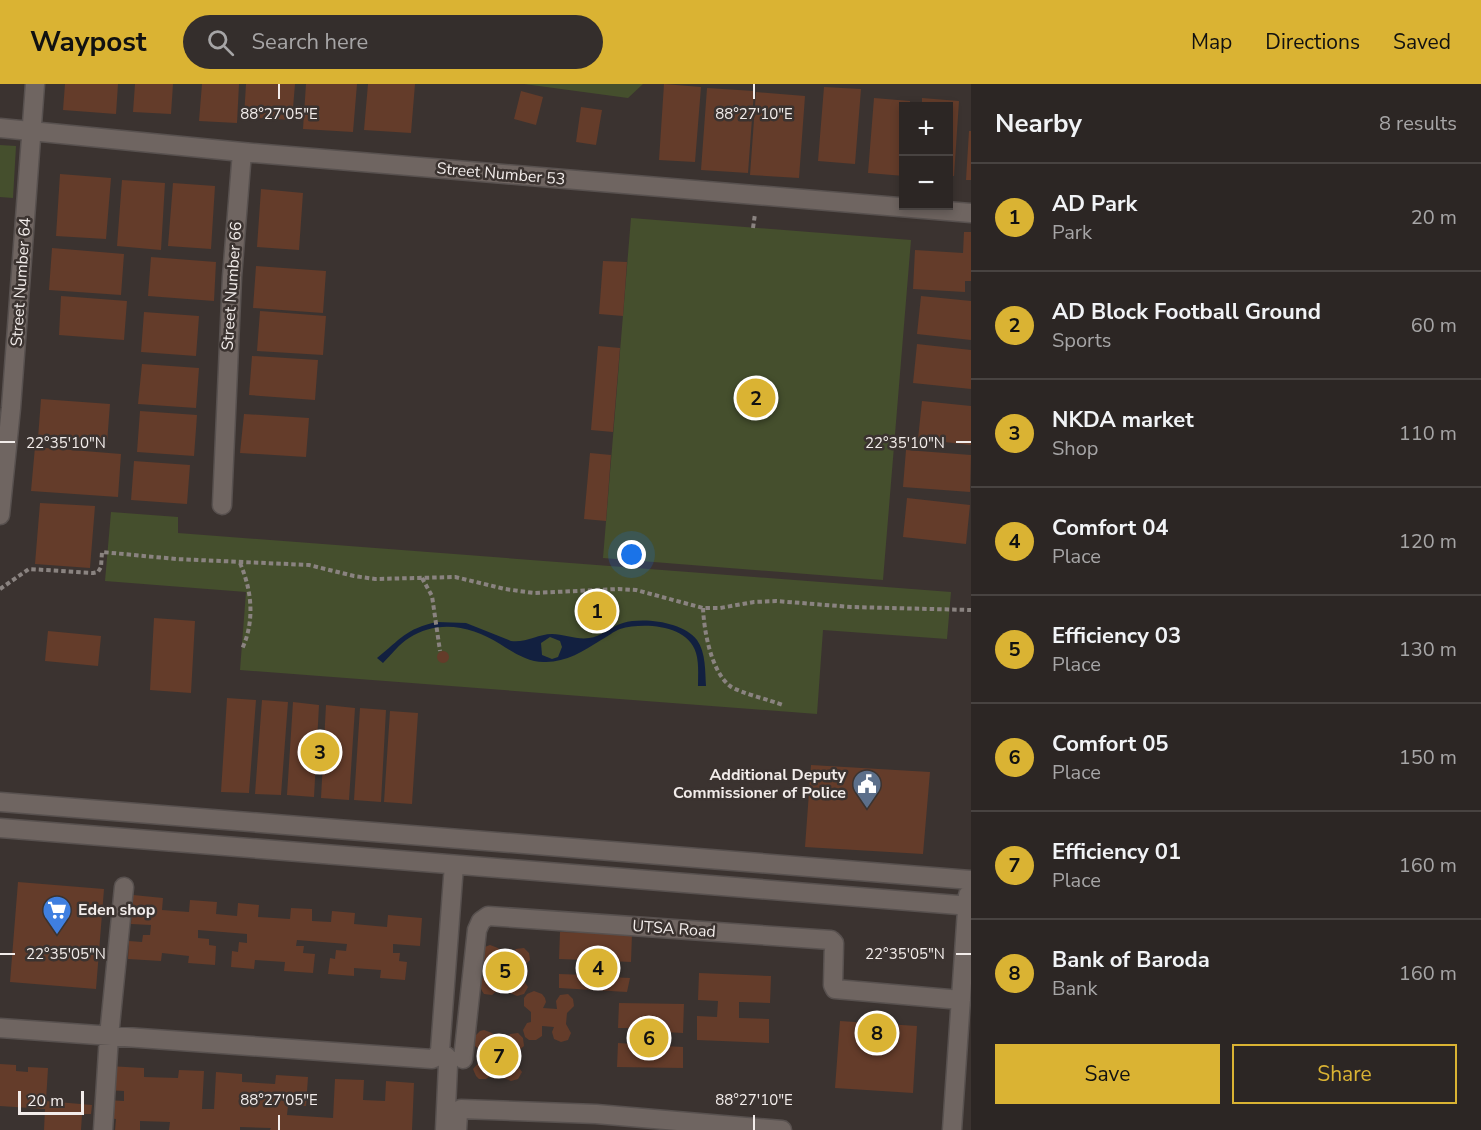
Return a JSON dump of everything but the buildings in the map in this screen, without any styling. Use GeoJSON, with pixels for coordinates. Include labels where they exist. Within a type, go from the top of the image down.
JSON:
{"type":"FeatureCollection","features":[{"type":"Feature","properties":{"kind":"street","name":"Street Number 64"},"geometry":{"type":"LineString","coordinates":[[0,515],[6,408],[35,84]]}},
{"type":"Feature","properties":{"kind":"street","name":"Street Number 53"},"geometry":{"type":"LineString","coordinates":[[0,128],[243,152],[971,213]]}},
{"type":"Feature","properties":{"kind":"street","name":"Street Number 66"},"geometry":{"type":"LineString","coordinates":[[222,505],[232,277],[243,152]]}},
{"type":"Feature","properties":{"kind":"street"},"geometry":{"type":"LineString","coordinates":[[0,802],[970,877],[952,1130]]}},
{"type":"Feature","properties":{"kind":"street"},"geometry":{"type":"LineString","coordinates":[[0,828],[969,906]]}},
{"type":"Feature","properties":{"kind":"street"},"geometry":{"type":"LineString","coordinates":[[0,1028],[432,1059],[440,1052],[454,865]]}},
{"type":"Feature","properties":{"kind":"street"},"geometry":{"type":"LineString","coordinates":[[103,1130],[109,1036],[124,887]]}},
{"type":"Feature","properties":{"kind":"street","name":"UTSA Road"},"geometry":{"type":"LineString","coordinates":[[463,1059],[477,930],[481,921],[488,916],[831,940],[834,943],[833,986],[835,989],[961,1000]]}},
{"type":"Feature","properties":{"kind":"street"},"geometry":{"type":"LineString","coordinates":[[440,1052],[447,1057],[448,1065],[445,1130]]}},
{"type":"Feature","properties":{"kind":"street"},"geometry":{"type":"LineString","coordinates":[[457,1130],[458,1113],[462,1109],[596,1122],[782,1130]]}},
{"type":"Feature","properties":{"kind":"path"},"geometry":{"type":"LineString","coordinates":[[0,589],[29,569],[98,572],[101,567],[102,552],[240,563],[309,565],[375,579],[455,577],[505,589],[534,593],[636,590],[703,608],[776,601],[862,607],[971,610]]}},
{"type":"Feature","properties":{"kind":"path"},"geometry":{"type":"LineString","coordinates":[[240,563],[248,581],[251,599],[249,635],[242,649]]}},
{"type":"Feature","properties":{"kind":"path"},"geometry":{"type":"LineString","coordinates":[[423,578],[432,596],[440,651]]}},
{"type":"Feature","properties":{"kind":"path"},"geometry":{"type":"LineString","coordinates":[[703,608],[708,642],[714,662],[724,680],[732,687],[783,705]]}},
{"type":"Feature","properties":{"kind":"green space"},"geometry":{"type":"Polygon","coordinates":[[[524,84],[643,84],[628,98],[524,84]]]}},
{"type":"Feature","properties":{"kind":"green space"},"geometry":{"type":"Polygon","coordinates":[[[0,145],[16,146],[13,198],[0,197],[0,145]]]}},
{"type":"Feature","properties":{"kind":"green space"},"geometry":{"type":"Polygon","coordinates":[[[631,218],[911,240],[883,580],[603,558],[631,218]]]}},
{"type":"Feature","properties":{"kind":"green space"},"geometry":{"type":"Polygon","coordinates":[[[111,512],[178,517],[178,533],[951,592],[947,639],[823,630],[817,714],[240,670],[246,592],[105,581],[111,512]]]}},
{"type":"Feature","properties":{"kind":"water"},"geometry":{"type":"Polygon","coordinates":[[[632,621],[663,622],[682,629],[697,640],[704,656],[706,686],[698,686],[696,653],[684,636],[675,631],[652,626],[620,629],[575,655],[553,662],[528,659],[478,633],[455,627],[432,628],[420,632],[399,646],[383,663],[377,658],[404,636],[437,622],[466,623],[516,641],[552,634],[589,638],[598,636],[614,626],[632,621]],[[550,637],[541,643],[542,655],[552,659],[558,657],[562,647],[560,641],[550,637]]]}},
{"type":"Feature","properties":{"kind":"place","name":"AD Block Football Ground"},"geometry":{"type":"Point","coordinates":[756,398]}},
{"type":"Feature","properties":{"kind":"place","name":"AD Park"},"geometry":{"type":"Point","coordinates":[597,611]}},
{"type":"Feature","properties":{"kind":"place","name":"NKDA market"},"geometry":{"type":"Point","coordinates":[320,752]}},
{"type":"Feature","properties":{"kind":"place","name":"Additional Deputy Commissioner of Police"},"geometry":{"type":"Point","coordinates":[867,810]}},
{"type":"Feature","properties":{"kind":"place","name":"Eden shop"},"geometry":{"type":"Point","coordinates":[57,936]}},
{"type":"Feature","properties":{"kind":"place","name":"Comfort 04"},"geometry":{"type":"Point","coordinates":[598,968]}},
{"type":"Feature","properties":{"kind":"place","name":"Efficiency 03"},"geometry":{"type":"Point","coordinates":[505,971]}},
{"type":"Feature","properties":{"kind":"place","name":"Bank of Baroda"},"geometry":{"type":"Point","coordinates":[877,1033]}},
{"type":"Feature","properties":{"kind":"place","name":"Comfort 05"},"geometry":{"type":"Point","coordinates":[649,1038]}},
{"type":"Feature","properties":{"kind":"place","name":"Efficiency 01"},"geometry":{"type":"Point","coordinates":[499,1056]}}]}
